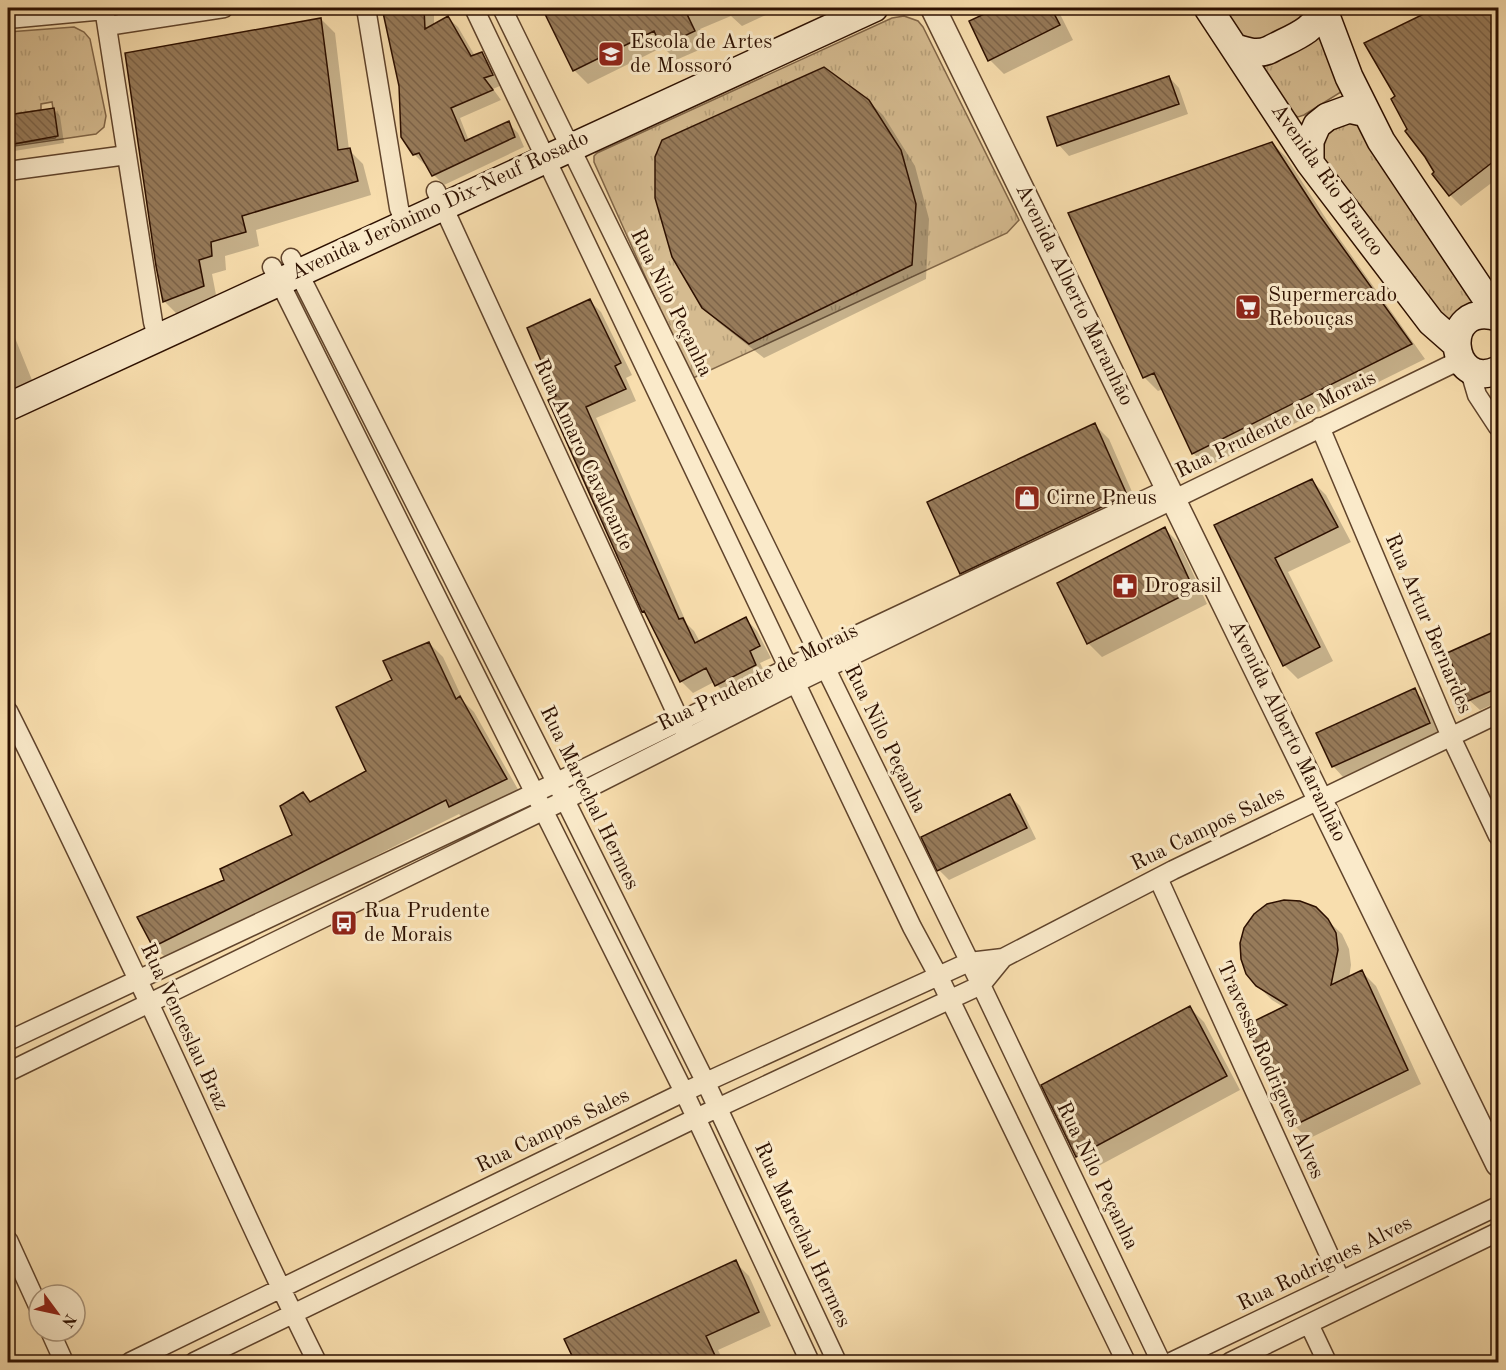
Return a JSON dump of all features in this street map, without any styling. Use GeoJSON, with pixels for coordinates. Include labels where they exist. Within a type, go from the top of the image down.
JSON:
{"type":"FeatureCollection","features":[{"type":"Feature","properties":{"kind":"main road","name":"Avenida Jerônimo Dix-Neuf Rosado"},"geometry":{"type":"LineString","coordinates":[[567,140],[830,8]]}},
{"type":"Feature","properties":{"kind":"main road","name":"Avenida Jerônimo Dix-Neuf Rosado"},"geometry":{"type":"LineString","coordinates":[[8,407],[155,330],[542,151],[874,8]]}},
{"type":"Feature","properties":{"kind":"main road","name":"Avenida Rio Branco"},"geometry":{"type":"LineString","coordinates":[[1209,8],[1310,163],[1431,322],[1462,357]]}},
{"type":"Feature","properties":{"kind":"main road"},"geometry":{"type":"LineString","coordinates":[[1236,48],[1251,53],[1262,53],[1269,50],[1312,27],[1319,19],[1323,8]]}},
{"type":"Feature","properties":{"kind":"main road"},"geometry":{"type":"LineString","coordinates":[[1323,8],[1349,77],[1381,141],[1496,316]]}},
{"type":"Feature","properties":{"kind":"main road"},"geometry":{"type":"LineString","coordinates":[[1310,163],[1310,141],[1317,125],[1328,117],[1349,108],[1367,113]]}},
{"type":"Feature","properties":{"kind":"main road"},"geometry":{"type":"LineString","coordinates":[[1496,316],[1481,314],[1472,317],[1459,331],[1462,357],[1475,372],[1485,373],[1498,370]]}},
{"type":"Feature","properties":{"kind":"main road","name":"Avenida Jerônimo Dix-Neuf Rosado"},"geometry":{"type":"LineString","coordinates":[[8,389],[155,330]]}},
{"type":"Feature","properties":{"kind":"street"},"geometry":{"type":"LineString","coordinates":[[8,19],[224,8]]}},
{"type":"Feature","properties":{"kind":"street"},"geometry":{"type":"LineString","coordinates":[[366,8],[402,216]]}},
{"type":"Feature","properties":{"kind":"street"},"geometry":{"type":"LineString","coordinates":[[474,8],[907,916],[939,977],[1126,1362]]}},
{"type":"Feature","properties":{"kind":"street","name":"Rua Nilo Peçanha"},"geometry":{"type":"LineString","coordinates":[[502,8],[981,985],[1161,1362]]}},
{"type":"Feature","properties":{"kind":"street","name":"Avenida Alberto Maranhão"},"geometry":{"type":"LineString","coordinates":[[933,8],[1498,1164]]}},
{"type":"Feature","properties":{"kind":"street"},"geometry":{"type":"LineString","coordinates":[[105,15],[155,330]]}},
{"type":"Feature","properties":{"kind":"street"},"geometry":{"type":"LineString","coordinates":[[8,171],[127,155]]}},
{"type":"Feature","properties":{"kind":"street","name":"Rua Amaro Cavalcante"},"geometry":{"type":"LineString","coordinates":[[440,198],[684,729]]}},
{"type":"Feature","properties":{"kind":"street"},"geometry":{"type":"LineString","coordinates":[[285,270],[542,811],[684,1092],[810,1362]]}},
{"type":"Feature","properties":{"kind":"street","name":"Rua Marechal Hermes"},"geometry":{"type":"LineString","coordinates":[[285,270],[556,782],[706,1083],[837,1362]]}},
{"type":"Feature","properties":{"kind":"street","name":"Rua Prudente de Morais"},"geometry":{"type":"LineString","coordinates":[[8,1041],[556,782],[684,729],[1172,494],[1447,356],[1462,357]]}},
{"type":"Feature","properties":{"kind":"street"},"geometry":{"type":"LineString","coordinates":[[1462,357],[1477,395],[1498,427]]}},
{"type":"Feature","properties":{"kind":"street","name":"Rua Prudente de Morais"},"geometry":{"type":"LineString","coordinates":[[1172,494],[1320,428],[1457,363],[1462,357]]}},
{"type":"Feature","properties":{"kind":"street","name":"Rua Artur Bernardes"},"geometry":{"type":"LineString","coordinates":[[1320,428],[1451,737],[1498,836]]}},
{"type":"Feature","properties":{"kind":"street","name":"Rua Venceslau Braz"},"geometry":{"type":"LineString","coordinates":[[8,711],[150,1004],[280,1290],[317,1362]]}},
{"type":"Feature","properties":{"kind":"street","name":"Rua Campos Sales"},"geometry":{"type":"LineString","coordinates":[[130,1362],[684,1092],[969,962],[1004,958],[1158,878],[1498,714]]}},
{"type":"Feature","properties":{"kind":"street","name":"Rua Prudente de Morais"},"geometry":{"type":"LineString","coordinates":[[8,1072],[565,800],[684,729]]}},
{"type":"Feature","properties":{"kind":"street","name":"Travessa Rodrigues Alves"},"geometry":{"type":"LineString","coordinates":[[1158,878],[1341,1281]]}},
{"type":"Feature","properties":{"kind":"street","name":"Rua Campos Sales"},"geometry":{"type":"LineString","coordinates":[[194,1362],[696,1118],[981,985],[1004,958]]}},
{"type":"Feature","properties":{"kind":"street","name":"Rua Rodrigues Alves"},"geometry":{"type":"LineString","coordinates":[[1171,1362],[1498,1206]]}},
{"type":"Feature","properties":{"kind":"street"},"geometry":{"type":"LineString","coordinates":[[1230,1362],[1498,1232]]}},
{"type":"Feature","properties":{"kind":"street"},"geometry":{"type":"LineString","coordinates":[[8,1240],[28,1283]]}},
{"type":"Feature","properties":{"kind":"street"},"geometry":{"type":"LineString","coordinates":[[1309,1324],[1327,1362]]}},
{"type":"Feature","properties":{"kind":"street"},"geometry":{"type":"LineString","coordinates":[[55,1343],[64,1362]]}},
{"type":"Feature","properties":{"kind":"green space"},"geometry":{"type":"Polygon","coordinates":[[[1220,8],[1310,8],[1310,13],[1270,40],[1246,40],[1220,8]]]}},
{"type":"Feature","properties":{"kind":"green space"},"geometry":{"type":"Polygon","coordinates":[[[904,16],[918,21],[923,27],[1019,220],[1007,233],[691,379],[594,162],[594,156],[892,18],[904,16]]]}},
{"type":"Feature","properties":{"kind":"green space"},"geometry":{"type":"Polygon","coordinates":[[[74,27],[84,32],[90,39],[106,116],[104,127],[96,134],[8,147],[8,145],[57,136],[52,102],[41,104],[41,110],[8,115],[8,32],[74,27]]]}},
{"type":"Feature","properties":{"kind":"green space"},"geometry":{"type":"Polygon","coordinates":[[[1321,34],[1344,87],[1341,92],[1298,117],[1264,69],[1264,64],[1321,34]]]}},
{"type":"Feature","properties":{"kind":"green space"},"geometry":{"type":"Polygon","coordinates":[[[1353,118],[1482,306],[1446,329],[1322,161],[1316,136],[1353,118]]]}},
{"type":"Feature","properties":{"kind":"building"},"geometry":{"type":"Polygon","coordinates":[[[382,8],[424,8],[425,29],[448,16],[471,56],[482,52],[493,75],[484,78],[493,90],[451,108],[465,141],[509,121],[515,137],[432,176],[419,153],[413,155],[401,137],[399,86],[382,8]]]}},
{"type":"Feature","properties":{"kind":"building"},"geometry":{"type":"Polygon","coordinates":[[[542,8],[684,8],[695,31],[661,47],[654,31],[573,71],[542,8]]]}},
{"type":"Feature","properties":{"kind":"building"},"geometry":{"type":"Polygon","coordinates":[[[997,8],[1051,8],[1060,25],[988,61],[969,21],[997,8]]]}},
{"type":"Feature","properties":{"kind":"building"},"geometry":{"type":"Polygon","coordinates":[[[1436,8],[1498,8],[1498,158],[1449,196],[1432,174],[1434,172],[1425,157],[1405,131],[1407,129],[1391,99],[1395,96],[1364,43],[1436,8]]]}},
{"type":"Feature","properties":{"kind":"building"},"geometry":{"type":"Polygon","coordinates":[[[321,18],[338,150],[350,148],[358,181],[242,216],[246,232],[211,242],[212,256],[199,260],[204,286],[163,302],[125,53],[321,18]]]}},
{"type":"Feature","properties":{"kind":"building"},"geometry":{"type":"Polygon","coordinates":[[[824,67],[869,100],[901,150],[916,204],[912,265],[749,344],[702,308],[672,257],[655,198],[655,157],[662,140],[824,67]]]}},
{"type":"Feature","properties":{"kind":"building"},"geometry":{"type":"Polygon","coordinates":[[[1169,76],[1179,104],[1057,146],[1047,117],[1169,76]]]}},
{"type":"Feature","properties":{"kind":"building"},"geometry":{"type":"Polygon","coordinates":[[[54,108],[58,136],[8,145],[8,115],[54,108]]]}},
{"type":"Feature","properties":{"kind":"building","name":"Supermercado Rebouças"},"geometry":{"type":"Polygon","coordinates":[[[1272,142],[1320,216],[1412,344],[1192,454],[1154,373],[1143,378],[1068,213],[1272,142]]]}},
{"type":"Feature","properties":{"kind":"building"},"geometry":{"type":"Polygon","coordinates":[[[590,299],[621,363],[615,366],[626,389],[586,407],[679,619],[683,618],[695,643],[746,617],[760,646],[750,651],[756,665],[715,686],[706,668],[680,682],[644,611],[642,612],[548,400],[556,396],[527,328],[590,299]]]}},
{"type":"Feature","properties":{"kind":"building","name":"Cirne Pneus"},"geometry":{"type":"Polygon","coordinates":[[[1095,423],[1127,495],[960,574],[927,502],[1095,423]]]}},
{"type":"Feature","properties":{"kind":"building"},"geometry":{"type":"Polygon","coordinates":[[[1312,479],[1338,527],[1275,558],[1320,647],[1283,666],[1214,525],[1312,479]]]}},
{"type":"Feature","properties":{"kind":"building","name":"Drogasil"},"geometry":{"type":"Polygon","coordinates":[[[1165,527],[1194,590],[1087,644],[1057,583],[1165,527]]]}},
{"type":"Feature","properties":{"kind":"building"},"geometry":{"type":"Polygon","coordinates":[[[1498,630],[1498,688],[1468,701],[1447,653],[1498,630]]]}},
{"type":"Feature","properties":{"kind":"building"},"geometry":{"type":"Polygon","coordinates":[[[429,642],[456,699],[460,696],[507,779],[449,807],[446,800],[153,947],[137,917],[224,880],[220,869],[292,835],[280,806],[303,792],[310,802],[366,771],[336,707],[392,680],[383,661],[429,642]]]}},
{"type":"Feature","properties":{"kind":"building"},"geometry":{"type":"Polygon","coordinates":[[[1415,688],[1430,723],[1332,767],[1316,733],[1415,688]]]}},
{"type":"Feature","properties":{"kind":"building"},"geometry":{"type":"Polygon","coordinates":[[[1010,794],[1027,828],[937,871],[921,837],[1010,794]]]}},
{"type":"Feature","properties":{"kind":"building"},"geometry":{"type":"Polygon","coordinates":[[[1284,900],[1300,901],[1316,907],[1328,919],[1336,933],[1338,950],[1331,985],[1362,970],[1408,1070],[1293,1126],[1246,1025],[1287,1005],[1256,986],[1246,974],[1241,959],[1240,943],[1244,928],[1254,914],[1267,904],[1284,900]]]}},
{"type":"Feature","properties":{"kind":"building"},"geometry":{"type":"Polygon","coordinates":[[[1190,1006],[1227,1076],[1076,1157],[1041,1085],[1190,1006]]]}},
{"type":"Feature","properties":{"kind":"building"},"geometry":{"type":"Polygon","coordinates":[[[736,1260],[759,1312],[706,1336],[718,1362],[575,1362],[564,1339],[736,1260]]]}},
{"type":"Feature","properties":{"kind":"place","name":"Escola de Artes de Mossoró"},"geometry":{"type":"Point","coordinates":[611,54]}},
{"type":"Feature","properties":{"kind":"place","name":"Supermercado Rebouças"},"geometry":{"type":"Point","coordinates":[1248,307]}},
{"type":"Feature","properties":{"kind":"place","name":"Cirne Pneus"},"geometry":{"type":"Point","coordinates":[1027,498]}},
{"type":"Feature","properties":{"kind":"place","name":"Drogasil"},"geometry":{"type":"Point","coordinates":[1125,586]}},
{"type":"Feature","properties":{"kind":"place","name":"Rua Prudente de Morais"},"geometry":{"type":"Point","coordinates":[344,923]}}]}
